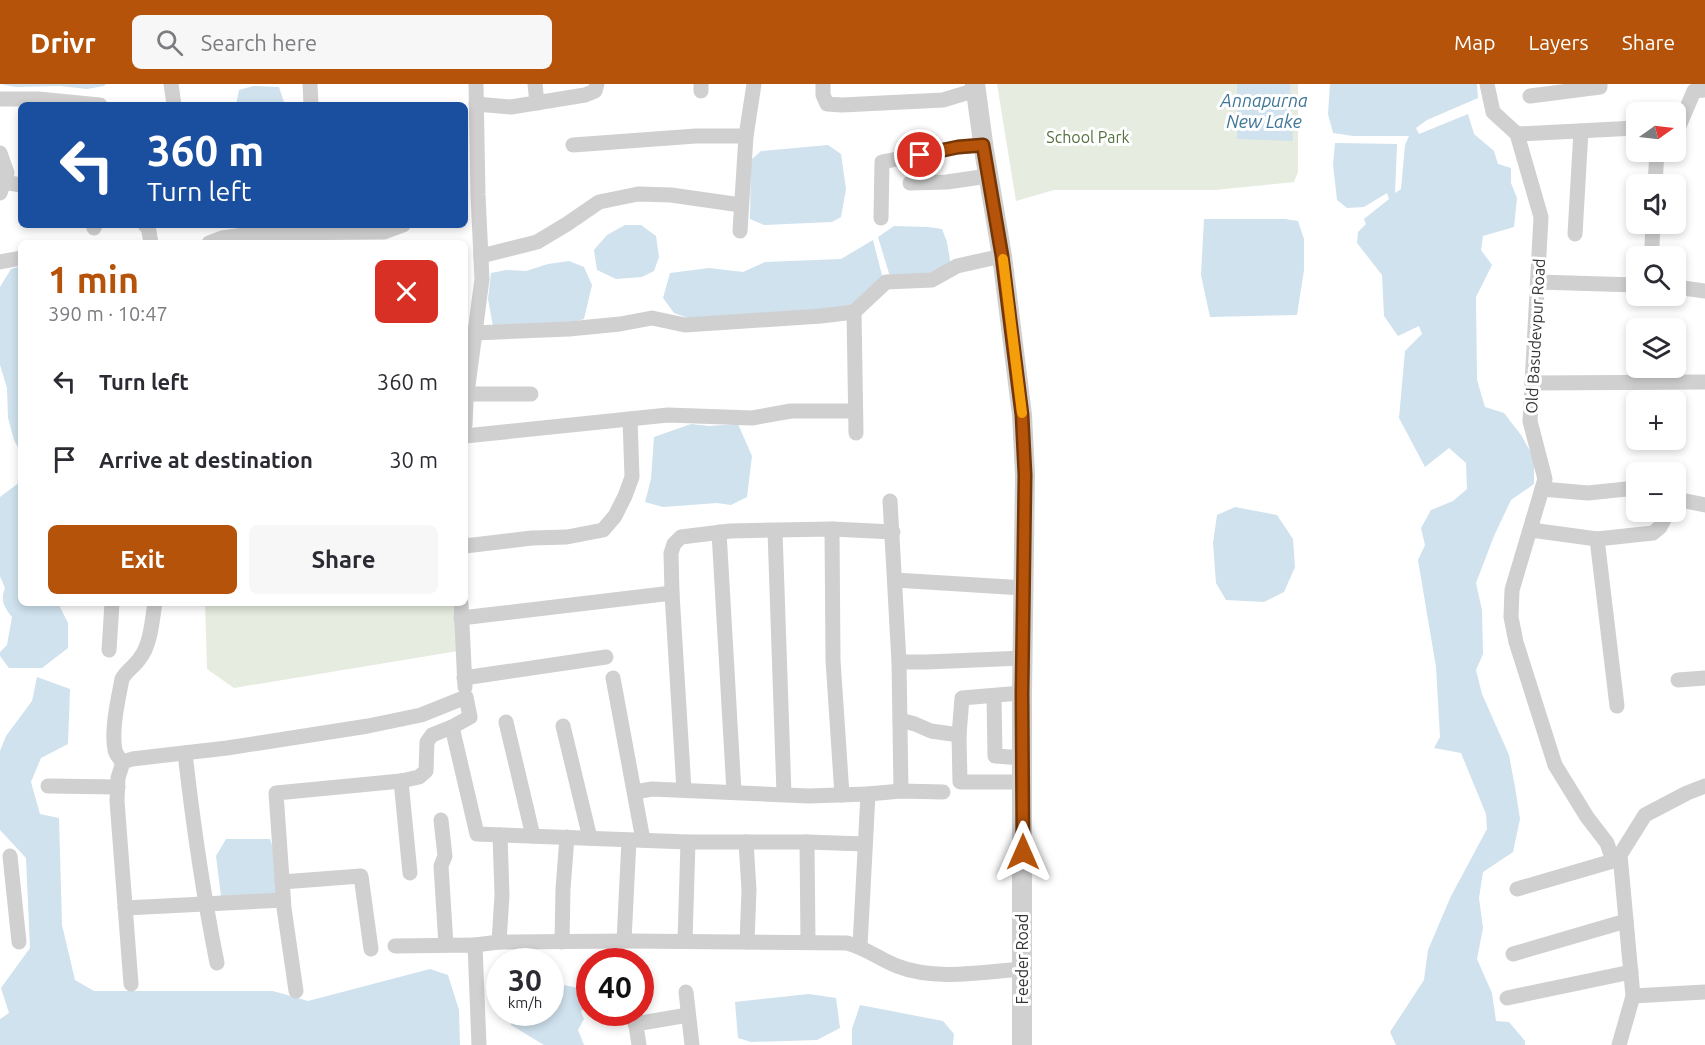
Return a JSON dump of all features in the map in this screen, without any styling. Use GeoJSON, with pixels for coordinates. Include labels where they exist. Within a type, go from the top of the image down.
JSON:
{"type":"FeatureCollection","features":[{"type":"Feature","properties":{"kind":"street"},"geometry":{"type":"LineString","coordinates":[[171,84],[174,102]]}},
{"type":"Feature","properties":{"kind":"street"},"geometry":{"type":"LineString","coordinates":[[310,84],[311,102]]}},
{"type":"Feature","properties":{"kind":"street"},"geometry":{"type":"LineString","coordinates":[[468,386],[482,279],[481,256],[471,198],[471,128],[476,104],[476,84]]}},
{"type":"Feature","properties":{"kind":"street"},"geometry":{"type":"LineString","coordinates":[[535,84],[537,103]]}},
{"type":"Feature","properties":{"kind":"street"},"geometry":{"type":"LineString","coordinates":[[476,104],[511,107],[537,103],[585,95],[595,91],[597,84]]}},
{"type":"Feature","properties":{"kind":"street"},"geometry":{"type":"LineString","coordinates":[[740,231],[746,136],[754,84]]}},
{"type":"Feature","properties":{"kind":"street"},"geometry":{"type":"LineString","coordinates":[[823,84],[823,95],[827,104],[842,105],[944,100],[975,87]]}},
{"type":"Feature","properties":{"kind":"street"},"geometry":{"type":"LineString","coordinates":[[1487,84],[1493,112],[1517,134],[1626,129]]}},
{"type":"Feature","properties":{"kind":"street"},"geometry":{"type":"LineString","coordinates":[[1530,96],[1600,87],[1600,84]]}},
{"type":"Feature","properties":{"kind":"street","name":"Feeder Road"},"geometry":{"type":"LineString","coordinates":[[975,87],[1002,256],[1022,415],[1025,475],[1022,693],[1022,1045]]}},
{"type":"Feature","properties":{"kind":"street"},"geometry":{"type":"LineString","coordinates":[[1686,109],[1694,90],[1705,90]]}},
{"type":"Feature","properties":{"kind":"street"},"geometry":{"type":"LineString","coordinates":[[0,99],[69,102]]}},
{"type":"Feature","properties":{"kind":"street"},"geometry":{"type":"LineString","coordinates":[[1575,234],[1581,131]]}},
{"type":"Feature","properties":{"kind":"street","name":"Old Basudevpur Road"},"geometry":{"type":"LineString","coordinates":[[1517,134],[1541,217],[1530,421],[1545,479],[1512,590],[1511,618],[1516,642],[1556,765],[1587,816],[1617,858],[1633,996]]}},
{"type":"Feature","properties":{"kind":"street"},"geometry":{"type":"LineString","coordinates":[[573,145],[696,136],[746,136]]}},
{"type":"Feature","properties":{"kind":"street"},"geometry":{"type":"LineString","coordinates":[[881,218],[882,162],[958,147],[983,145]]}},
{"type":"Feature","properties":{"kind":"street"},"geometry":{"type":"LineString","coordinates":[[0,153],[7,172],[1,188],[18,185]]}},
{"type":"Feature","properties":{"kind":"street"},"geometry":{"type":"LineString","coordinates":[[910,183],[947,182],[988,176]]}},
{"type":"Feature","properties":{"kind":"street"},"geometry":{"type":"LineString","coordinates":[[481,256],[537,242],[598,202],[638,194],[671,195],[741,205]]}},
{"type":"Feature","properties":{"kind":"street"},"geometry":{"type":"LineString","coordinates":[[217,240],[231,231],[260,233],[384,232],[395,228]]}},
{"type":"Feature","properties":{"kind":"street"},"geometry":{"type":"LineString","coordinates":[[1652,245],[1653,234]]}},
{"type":"Feature","properties":{"kind":"street"},"geometry":{"type":"LineString","coordinates":[[475,333],[569,329],[652,318],[685,325],[854,312],[886,282],[932,280],[957,266],[1002,256]]}},
{"type":"Feature","properties":{"kind":"street"},"geometry":{"type":"LineString","coordinates":[[0,262],[18,259]]}},
{"type":"Feature","properties":{"kind":"street"},"geometry":{"type":"LineString","coordinates":[[1538,282],[1626,285]]}},
{"type":"Feature","properties":{"kind":"street"},"geometry":{"type":"LineString","coordinates":[[1686,288],[1705,291]]}},
{"type":"Feature","properties":{"kind":"street"},"geometry":{"type":"LineString","coordinates":[[854,312],[856,433]]}},
{"type":"Feature","properties":{"kind":"street"},"geometry":{"type":"LineString","coordinates":[[1532,383],[1705,382]]}},
{"type":"Feature","properties":{"kind":"street"},"geometry":{"type":"LineString","coordinates":[[468,394],[531,394]]}},
{"type":"Feature","properties":{"kind":"street"},"geometry":{"type":"LineString","coordinates":[[468,436],[668,415],[752,418],[791,411],[855,411]]}},
{"type":"Feature","properties":{"kind":"street"},"geometry":{"type":"LineString","coordinates":[[468,546],[531,538],[567,537],[603,530],[615,516],[632,477],[630,419]]}},
{"type":"Feature","properties":{"kind":"street"},"geometry":{"type":"LineString","coordinates":[[1542,489],[1588,493],[1626,489]]}},
{"type":"Feature","properties":{"kind":"street"},"geometry":{"type":"LineString","coordinates":[[890,501],[899,662],[901,791]]}},
{"type":"Feature","properties":{"kind":"street"},"geometry":{"type":"LineString","coordinates":[[1686,501],[1705,505]]}},
{"type":"Feature","properties":{"kind":"street"},"geometry":{"type":"LineString","coordinates":[[1531,530],[1597,539],[1653,532],[1663,522]]}},
{"type":"Feature","properties":{"kind":"street"},"geometry":{"type":"LineString","coordinates":[[684,790],[672,593],[671,553],[674,544],[681,537],[719,532],[832,529],[893,532]]}},
{"type":"Feature","properties":{"kind":"street"},"geometry":{"type":"LineString","coordinates":[[832,529],[833,660],[842,795]]}},
{"type":"Feature","properties":{"kind":"street"},"geometry":{"type":"LineString","coordinates":[[775,531],[784,795]]}},
{"type":"Feature","properties":{"kind":"street"},"geometry":{"type":"LineString","coordinates":[[719,532],[734,792]]}},
{"type":"Feature","properties":{"kind":"street"},"geometry":{"type":"LineString","coordinates":[[1597,539],[1617,706]]}},
{"type":"Feature","properties":{"kind":"street"},"geometry":{"type":"LineString","coordinates":[[895,580],[1024,588]]}},
{"type":"Feature","properties":{"kind":"street"},"geometry":{"type":"LineString","coordinates":[[296,991],[283,900],[276,793],[401,781],[419,777],[426,771],[427,742],[432,735],[452,728],[470,717],[466,697],[461,610],[672,593]]}},
{"type":"Feature","properties":{"kind":"street"},"geometry":{"type":"LineString","coordinates":[[109,650],[112,606]]}},
{"type":"Feature","properties":{"kind":"street"},"geometry":{"type":"LineString","coordinates":[[131,984],[117,801],[123,762],[115,750],[116,718],[122,679],[142,657],[148,641],[154,606]]}},
{"type":"Feature","properties":{"kind":"street"},"geometry":{"type":"LineString","coordinates":[[465,678],[606,657]]}},
{"type":"Feature","properties":{"kind":"street"},"geometry":{"type":"LineString","coordinates":[[899,662],[926,663],[1024,658]]}},
{"type":"Feature","properties":{"kind":"street"},"geometry":{"type":"LineString","coordinates":[[613,678],[635,792],[636,840],[624,941]]}},
{"type":"Feature","properties":{"kind":"street"},"geometry":{"type":"LineString","coordinates":[[1678,680],[1705,678]]}},
{"type":"Feature","properties":{"kind":"street"},"geometry":{"type":"LineString","coordinates":[[1022,693],[962,698],[959,735],[960,782],[1023,782]]}},
{"type":"Feature","properties":{"kind":"street"},"geometry":{"type":"LineString","coordinates":[[994,696],[995,756],[1023,758]]}},
{"type":"Feature","properties":{"kind":"street"},"geometry":{"type":"LineString","coordinates":[[123,762],[379,723],[421,715],[466,697]]}},
{"type":"Feature","properties":{"kind":"street"},"geometry":{"type":"LineString","coordinates":[[900,720],[931,731],[959,735]]}},
{"type":"Feature","properties":{"kind":"street"},"geometry":{"type":"LineString","coordinates":[[506,722],[533,837]]}},
{"type":"Feature","properties":{"kind":"street"},"geometry":{"type":"LineString","coordinates":[[563,726],[590,838]]}},
{"type":"Feature","properties":{"kind":"street"},"geometry":{"type":"LineString","coordinates":[[452,728],[477,834],[688,842],[865,844]]}},
{"type":"Feature","properties":{"kind":"street"},"geometry":{"type":"LineString","coordinates":[[185,753],[191,806],[217,963]]}},
{"type":"Feature","properties":{"kind":"street"},"geometry":{"type":"LineString","coordinates":[[401,781],[410,873]]}},
{"type":"Feature","properties":{"kind":"street"},"geometry":{"type":"LineString","coordinates":[[48,786],[118,787]]}},
{"type":"Feature","properties":{"kind":"street"},"geometry":{"type":"LineString","coordinates":[[1517,889],[1617,858],[1645,815],[1705,786]]}},
{"type":"Feature","properties":{"kind":"street"},"geometry":{"type":"LineString","coordinates":[[635,792],[652,789],[784,795],[943,792]]}},
{"type":"Feature","properties":{"kind":"street"},"geometry":{"type":"LineString","coordinates":[[860,946],[868,794]]}},
{"type":"Feature","properties":{"kind":"street"},"geometry":{"type":"LineString","coordinates":[[441,820],[445,856],[441,866],[446,945]]}},
{"type":"Feature","properties":{"kind":"street"},"geometry":{"type":"LineString","coordinates":[[499,942],[502,896],[500,835]]}},
{"type":"Feature","properties":{"kind":"street"},"geometry":{"type":"LineString","coordinates":[[562,942],[567,837]]}},
{"type":"Feature","properties":{"kind":"street"},"geometry":{"type":"LineString","coordinates":[[685,941],[688,842]]}},
{"type":"Feature","properties":{"kind":"street"},"geometry":{"type":"LineString","coordinates":[[746,842],[749,890],[747,942]]}},
{"type":"Feature","properties":{"kind":"street"},"geometry":{"type":"LineString","coordinates":[[807,842],[808,942]]}},
{"type":"Feature","properties":{"kind":"street"},"geometry":{"type":"LineString","coordinates":[[10,856],[7,883],[19,942]]}},
{"type":"Feature","properties":{"kind":"street"},"geometry":{"type":"LineString","coordinates":[[282,882],[361,876],[371,949]]}},
{"type":"Feature","properties":{"kind":"street"},"geometry":{"type":"LineString","coordinates":[[124,908],[283,900]]}},
{"type":"Feature","properties":{"kind":"street"},"geometry":{"type":"LineString","coordinates":[[1513,954],[1626,921]]}},
{"type":"Feature","properties":{"kind":"street"},"geometry":{"type":"LineString","coordinates":[[395,946],[624,941],[847,943],[860,946],[897,966],[934,975],[1022,969]]}},
{"type":"Feature","properties":{"kind":"street"},"geometry":{"type":"LineString","coordinates":[[475,945],[479,1045]]}},
{"type":"Feature","properties":{"kind":"street"},"geometry":{"type":"LineString","coordinates":[[1507,998],[1631,972]]}},
{"type":"Feature","properties":{"kind":"street"},"geometry":{"type":"LineString","coordinates":[[686,992],[692,1045]]}},
{"type":"Feature","properties":{"kind":"street"},"geometry":{"type":"LineString","coordinates":[[1619,1045],[1633,996],[1705,992]]}},
{"type":"Feature","properties":{"kind":"street"},"geometry":{"type":"LineString","coordinates":[[654,1017],[688,1015]]}},
{"type":"Feature","properties":{"kind":"street"},"geometry":{"type":"LineString","coordinates":[[635,1026],[639,1045]]}},
{"type":"Feature","properties":{"kind":"green space","name":"School Park"},"geometry":{"type":"Polygon","coordinates":[[[997,84],[1298,84],[1298,172],[1294,182],[1215,190],[1054,190],[1016,201],[997,84]]]}},
{"type":"Feature","properties":{"kind":"green space"},"geometry":{"type":"Polygon","coordinates":[[[205,606],[453,606],[458,651],[234,688],[207,669],[205,606]]]}},
{"type":"Feature","properties":{"kind":"water"},"geometry":{"type":"Polygon","coordinates":[[[0,84],[106,84],[87,89],[60,86],[16,87],[0,84]]]}},
{"type":"Feature","properties":{"kind":"water","name":"Annapurna New Lake"},"geometry":{"type":"Polygon","coordinates":[[[1237,84],[1290,84],[1293,141],[1237,139],[1237,84]]]}},
{"type":"Feature","properties":{"kind":"water"},"geometry":{"type":"Polygon","coordinates":[[[1330,84],[1477,84],[1478,98],[1427,120],[1416,128],[1419,134],[1468,114],[1474,134],[1494,151],[1498,164],[1511,168],[1511,183],[1517,198],[1514,227],[1483,236],[1481,250],[1492,265],[1476,297],[1477,380],[1485,407],[1504,413],[1521,435],[1534,458],[1534,484],[1511,500],[1476,583],[1482,610],[1483,654],[1476,670],[1482,694],[1509,755],[1520,819],[1513,852],[1483,872],[1479,898],[1483,928],[1477,959],[1492,993],[1496,1021],[1509,1022],[1525,1041],[1525,1045],[1396,1045],[1390,1032],[1424,980],[1428,950],[1451,896],[1487,829],[1486,814],[1461,753],[1434,748],[1440,737],[1436,667],[1418,560],[1425,545],[1421,528],[1431,510],[1453,501],[1467,489],[1466,463],[1449,448],[1425,467],[1399,418],[1405,351],[1422,334],[1419,326],[1398,336],[1384,316],[1382,275],[1357,243],[1358,232],[1366,224],[1364,219],[1389,199],[1387,193],[1364,207],[1347,208],[1337,200],[1333,165],[1335,143],[1397,144],[1395,193],[1401,189],[1405,145],[1409,136],[1353,136],[1333,133],[1328,114],[1330,84]]]}},
{"type":"Feature","properties":{"kind":"water"},"geometry":{"type":"Polygon","coordinates":[[[253,86],[279,87],[284,102],[237,102],[239,90],[253,86]]]}},
{"type":"Feature","properties":{"kind":"water"},"geometry":{"type":"Polygon","coordinates":[[[828,145],[841,154],[846,189],[841,217],[832,222],[764,225],[750,219],[751,160],[761,151],[828,145]]]}},
{"type":"Feature","properties":{"kind":"water"},"geometry":{"type":"Polygon","coordinates":[[[1204,219],[1298,221],[1304,239],[1304,270],[1297,315],[1210,317],[1201,275],[1204,219]]]}},
{"type":"Feature","properties":{"kind":"water"},"geometry":{"type":"Polygon","coordinates":[[[625,225],[641,225],[656,236],[659,257],[654,271],[642,277],[616,279],[597,270],[594,250],[607,235],[625,225]]]}},
{"type":"Feature","properties":{"kind":"water"},"geometry":{"type":"Polygon","coordinates":[[[894,226],[942,229],[951,266],[929,277],[891,280],[878,237],[894,226]]]}},
{"type":"Feature","properties":{"kind":"water"},"geometry":{"type":"Polygon","coordinates":[[[873,240],[883,279],[851,310],[688,318],[674,313],[663,298],[670,273],[709,268],[743,272],[765,262],[841,259],[873,240]]]}},
{"type":"Feature","properties":{"kind":"water"},"geometry":{"type":"Polygon","coordinates":[[[569,261],[584,267],[592,285],[584,319],[560,326],[493,326],[488,299],[491,273],[506,270],[526,271],[548,264],[569,261]]]}},
{"type":"Feature","properties":{"kind":"water"},"geometry":{"type":"Polygon","coordinates":[[[18,267],[18,447],[8,418],[7,388],[0,365],[0,287],[11,269],[18,267]]]}},
{"type":"Feature","properties":{"kind":"water"},"geometry":{"type":"Polygon","coordinates":[[[691,424],[709,426],[738,424],[752,456],[747,497],[731,505],[717,503],[663,507],[645,502],[651,479],[654,437],[691,424]]]}},
{"type":"Feature","properties":{"kind":"water"},"geometry":{"type":"Polygon","coordinates":[[[18,484],[18,606],[60,606],[68,623],[68,648],[42,668],[9,668],[0,656],[0,652],[7,645],[12,617],[4,603],[5,588],[0,576],[0,497],[18,484]]]}},
{"type":"Feature","properties":{"kind":"water"},"geometry":{"type":"Polygon","coordinates":[[[1235,507],[1277,515],[1293,539],[1295,567],[1284,592],[1264,602],[1226,600],[1216,583],[1213,543],[1217,515],[1235,507]]]}},
{"type":"Feature","properties":{"kind":"water"},"geometry":{"type":"Polygon","coordinates":[[[37,677],[70,689],[68,744],[41,758],[31,782],[40,814],[59,818],[62,925],[75,980],[94,991],[273,991],[308,1001],[430,969],[448,975],[459,1010],[460,1045],[0,1045],[0,1019],[9,1013],[1,988],[30,948],[26,858],[0,830],[0,751],[6,736],[32,701],[37,677]]]}},
{"type":"Feature","properties":{"kind":"water"},"geometry":{"type":"Polygon","coordinates":[[[226,839],[270,839],[276,857],[276,895],[221,896],[216,856],[226,839]]]}},
{"type":"Feature","properties":{"kind":"water"},"geometry":{"type":"Polygon","coordinates":[[[564,985],[576,988],[576,1026],[580,1026],[578,1030],[584,1045],[544,1045],[513,1026],[564,1026],[564,985]]]}},
{"type":"Feature","properties":{"kind":"water"},"geometry":{"type":"Polygon","coordinates":[[[809,994],[836,998],[840,1028],[817,1040],[751,1042],[738,1038],[735,1002],[809,994]]]}},
{"type":"Feature","properties":{"kind":"water"},"geometry":{"type":"Polygon","coordinates":[[[860,1005],[943,1021],[954,1034],[953,1045],[852,1045],[852,1029],[860,1005]]]}},
{"type":"Feature","properties":{"kind":"slow traffic"},"geometry":{"type":"LineString","coordinates":[[1003,259],[1022,413]]}},
{"type":"Feature","properties":{"kind":"route"},"geometry":{"type":"LineString","coordinates":[[920,155],[958,147],[983,145],[1002,256],[1022,415],[1025,475],[1022,693],[1023,852]]}}]}
